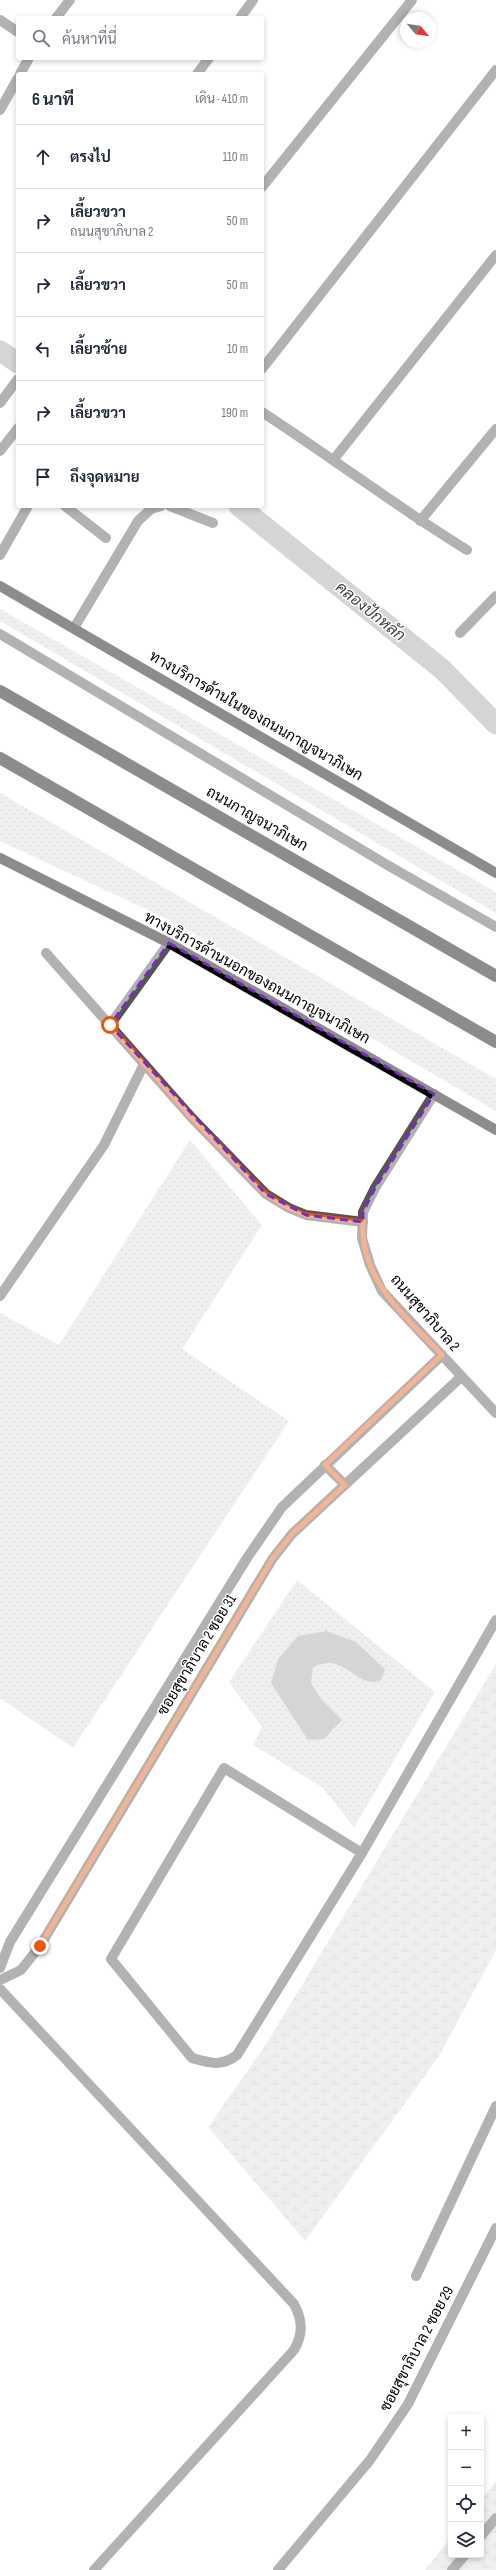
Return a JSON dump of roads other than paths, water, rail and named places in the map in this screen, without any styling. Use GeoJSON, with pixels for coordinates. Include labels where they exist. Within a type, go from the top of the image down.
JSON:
{"type":"FeatureCollection","features":[{"type":"Feature","properties":{"kind":"highway","name":"ถนนกาญจนาภิเษก"},"geometry":{"type":"LineString","coordinates":[[0,691],[496,976]]}},
{"type":"Feature","properties":{"kind":"highway"},"geometry":{"type":"LineString","coordinates":[[0,758],[496,1042]]}},
{"type":"Feature","properties":{"kind":"main road","name":"ทางบริการด้านในของถนนกาญจนาภิเษก"},"geometry":{"type":"LineString","coordinates":[[0,586],[496,873]]}},
{"type":"Feature","properties":{"kind":"main road","name":"ทางบริการด้านนอกของถนนกาญจนาภิเษก"},"geometry":{"type":"LineString","coordinates":[[0,858],[168,944],[496,1130]]}},
{"type":"Feature","properties":{"kind":"street"},"geometry":{"type":"LineString","coordinates":[[58,16],[70,0]]}},
{"type":"Feature","properties":{"kind":"street"},"geometry":{"type":"LineString","coordinates":[[241,16],[253,0]]}},
{"type":"Feature","properties":{"kind":"street"},"geometry":{"type":"LineString","coordinates":[[264,185],[412,0]]}},
{"type":"Feature","properties":{"kind":"street"},"geometry":{"type":"LineString","coordinates":[[0,20],[16,31]]}},
{"type":"Feature","properties":{"kind":"street"},"geometry":{"type":"LineString","coordinates":[[21,72],[28,60]]}},
{"type":"Feature","properties":{"kind":"street"},"geometry":{"type":"LineString","coordinates":[[198,72],[208,60]]}},
{"type":"Feature","properties":{"kind":"street"},"geometry":{"type":"LineString","coordinates":[[264,366],[496,70]]}},
{"type":"Feature","properties":{"kind":"street"},"geometry":{"type":"LineString","coordinates":[[0,110],[16,82]]}},
{"type":"Feature","properties":{"kind":"street"},"geometry":{"type":"LineString","coordinates":[[334,459],[496,255]]}},
{"type":"Feature","properties":{"kind":"street"},"geometry":{"type":"LineString","coordinates":[[0,403],[16,382]]}},
{"type":"Feature","properties":{"kind":"street"},"geometry":{"type":"LineString","coordinates":[[264,413],[334,459],[420,521],[467,550]]}},
{"type":"Feature","properties":{"kind":"street"},"geometry":{"type":"LineString","coordinates":[[420,521],[496,429]]}},
{"type":"Feature","properties":{"kind":"street"},"geometry":{"type":"LineString","coordinates":[[0,451],[16,431]]}},
{"type":"Feature","properties":{"kind":"street"},"geometry":{"type":"LineString","coordinates":[[0,555],[27,508]]}},
{"type":"Feature","properties":{"kind":"street"},"geometry":{"type":"LineString","coordinates":[[68,508],[106,538]]}},
{"type":"Feature","properties":{"kind":"street"},"geometry":{"type":"LineString","coordinates":[[74,628],[138,521],[151,509],[154,508]]}},
{"type":"Feature","properties":{"kind":"street"},"geometry":{"type":"LineString","coordinates":[[175,508],[213,523]]}},
{"type":"Feature","properties":{"kind":"street"},"geometry":{"type":"LineString","coordinates":[[460,633],[496,596]]}},
{"type":"Feature","properties":{"kind":"street"},"geometry":{"type":"LineString","coordinates":[[0,634],[382,862],[496,927]]}},
{"type":"Feature","properties":{"kind":"street"},"geometry":{"type":"LineString","coordinates":[[110,1025],[168,944]]}},
{"type":"Feature","properties":{"kind":"street"},"geometry":{"type":"LineString","coordinates":[[46,954],[144,1064],[266,1194],[289,1208],[306,1215],[363,1222]]}},
{"type":"Feature","properties":{"kind":"street"},"geometry":{"type":"LineString","coordinates":[[0,1296],[104,1145],[144,1064]]}},
{"type":"Feature","properties":{"kind":"street","name":"ถนนสุขาภิบาล 2"},"geometry":{"type":"LineString","coordinates":[[434,1094],[375,1188],[363,1212],[362,1238],[370,1265],[382,1291],[496,1413]]}},
{"type":"Feature","properties":{"kind":"street","name":"ซอยสุขาภิบาล 2 ซอย 31"},"geometry":{"type":"LineString","coordinates":[[0,1968],[10,1942],[247,1558],[282,1507],[442,1355]]}},
{"type":"Feature","properties":{"kind":"street","name":"ซอยสุขาภิบาล 2 ซอย 31"},"geometry":{"type":"LineString","coordinates":[[0,1980],[21,1970],[40,1946],[273,1558],[292,1534],[462,1377]]}},
{"type":"Feature","properties":{"kind":"street"},"geometry":{"type":"LineString","coordinates":[[325,1465],[345,1485]]}},
{"type":"Feature","properties":{"kind":"street"},"geometry":{"type":"LineString","coordinates":[[362,1853],[224,1768],[111,1959],[192,2058],[211,2063],[228,2062],[237,2055],[362,1853],[496,1620]]}},
{"type":"Feature","properties":{"kind":"street"},"geometry":{"type":"LineString","coordinates":[[0,1989],[289,2298],[300,2316],[302,2326],[299,2341],[294,2350],[94,2570]]}},
{"type":"Feature","properties":{"kind":"street"},"geometry":{"type":"LineString","coordinates":[[416,2276],[496,2106]]}},
{"type":"Feature","properties":{"kind":"street","name":"ซอยสุขาภิบาล 2 ซอย 29"},"geometry":{"type":"LineString","coordinates":[[278,2570],[370,2460],[408,2404],[496,2228]]}},
{"type":"Feature","properties":{"kind":"street"},"geometry":{"type":"LineString","coordinates":[[484,2532],[496,2518]]}},
{"type":"Feature","properties":{"kind":"street"},"geometry":{"type":"LineString","coordinates":[[452,2570],[462,2558]]}},
{"type":"Feature","properties":{"kind":"waterway","name":"คลองปักหลัก"},"geometry":{"type":"LineString","coordinates":[[0,351],[16,362]]}},
{"type":"Feature","properties":{"kind":"waterway","name":"คลองปักหลัก"},"geometry":{"type":"LineString","coordinates":[[241,508],[442,669],[496,724]]}}]}
